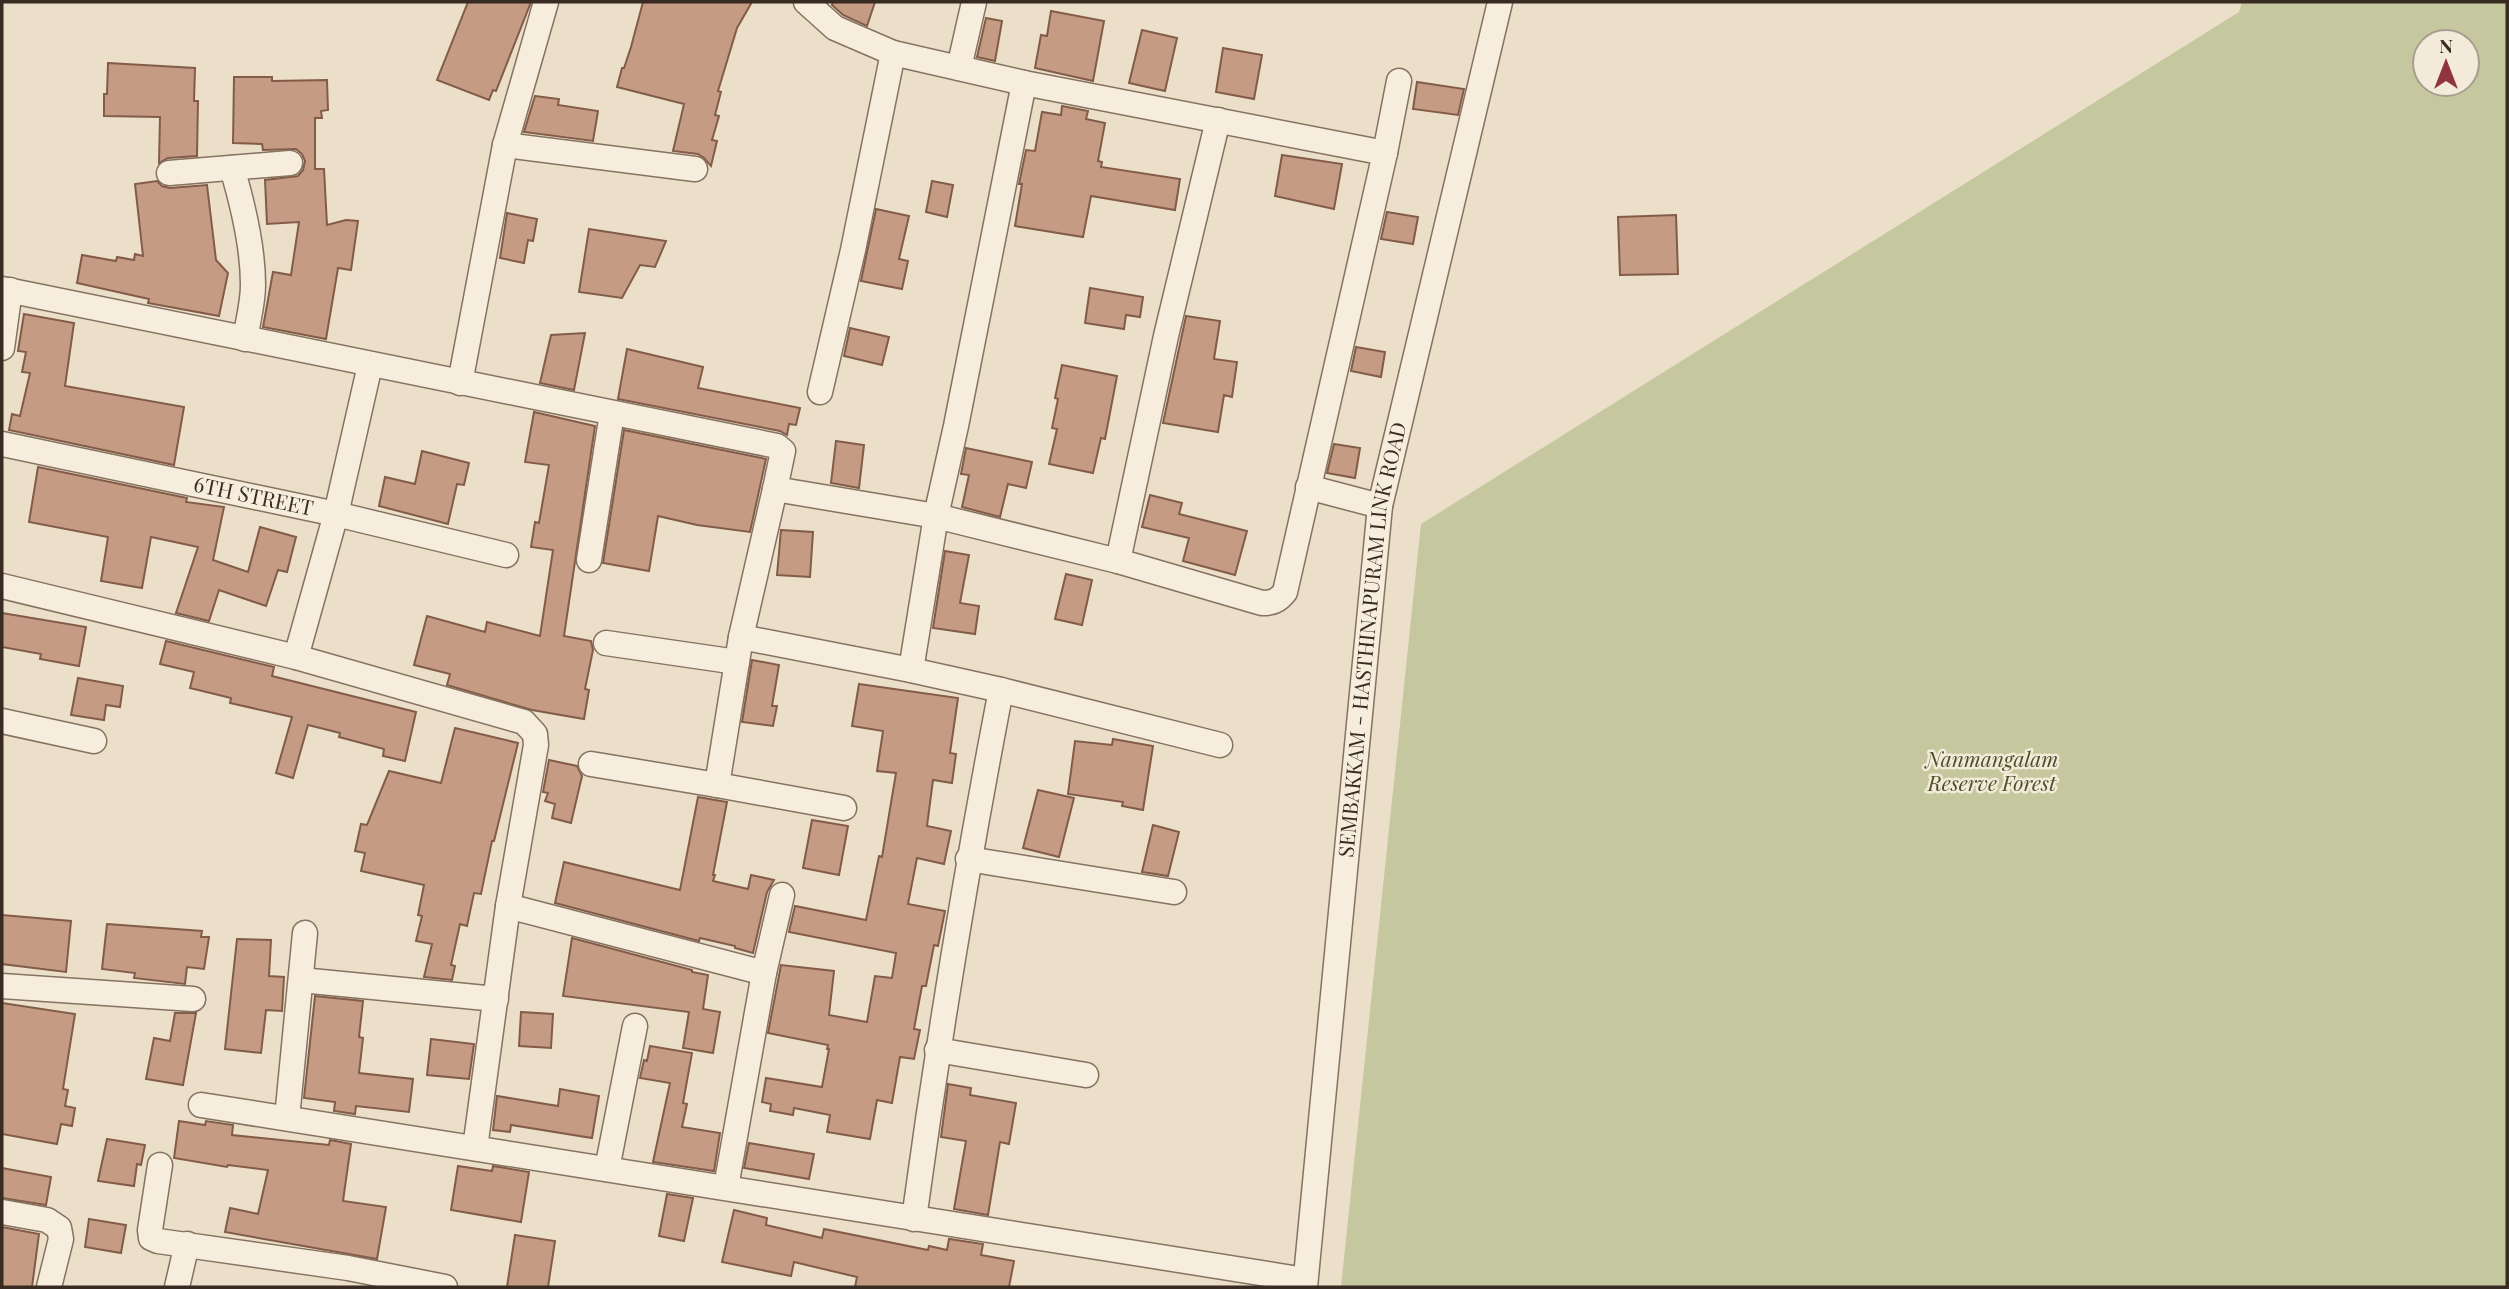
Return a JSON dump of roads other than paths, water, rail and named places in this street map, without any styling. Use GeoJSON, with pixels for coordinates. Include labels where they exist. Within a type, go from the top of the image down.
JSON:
{"type":"FeatureCollection","features":[{"type":"Feature","properties":{"kind":"street"},"geometry":{"type":"LineString","coordinates":[[807,2],[835,28],[893,53],[1024,83],[1385,153]]}},
{"type":"Feature","properties":{"kind":"street"},"geometry":{"type":"LineString","coordinates":[[959,68],[974,2]]}},
{"type":"Feature","properties":{"kind":"street","name":"SEMBAKKAM - HASTHINAPURAM LINK ROAD"},"geometry":{"type":"LineString","coordinates":[[1305,1284],[1380,506],[1500,2]]}},
{"type":"Feature","properties":{"kind":"street"},"geometry":{"type":"LineString","coordinates":[[460,383],[505,145],[544,8]]}},
{"type":"Feature","properties":{"kind":"street"},"geometry":{"type":"LineString","coordinates":[[820,392],[853,250],[893,53]]}},
{"type":"Feature","properties":{"kind":"street"},"geometry":{"type":"LineString","coordinates":[[775,489],[936,516],[1118,561],[1262,603],[1272,603],[1285,592],[1399,81]]}},
{"type":"Feature","properties":{"kind":"street"},"geometry":{"type":"LineString","coordinates":[[911,670],[936,516],[1024,83]]}},
{"type":"Feature","properties":{"kind":"street"},"geometry":{"type":"LineString","coordinates":[[1118,561],[1218,120]]}},
{"type":"Feature","properties":{"kind":"street"},"geometry":{"type":"LineString","coordinates":[[505,145],[695,169]]}},
{"type":"Feature","properties":{"kind":"street"},"geometry":{"type":"LineString","coordinates":[[169,173],[290,163]]}},
{"type":"Feature","properties":{"kind":"street"},"geometry":{"type":"LineString","coordinates":[[232,168],[252,264],[253,287],[246,339]]}},
{"type":"Feature","properties":{"kind":"street"},"geometry":{"type":"LineString","coordinates":[[2,348],[6,290],[777,446],[783,451],[741,637],[717,785]]}},
{"type":"Feature","properties":{"kind":"street"},"geometry":{"type":"LineString","coordinates":[[296,657],[336,514],[370,365]]}},
{"type":"Feature","properties":{"kind":"street"},"geometry":{"type":"LineString","coordinates":[[590,560],[612,413]]}},
{"type":"Feature","properties":{"kind":"street","name":"6TH STREET"},"geometry":{"type":"LineString","coordinates":[[2,444],[336,514],[506,555]]}},
{"type":"Feature","properties":{"kind":"street"},"geometry":{"type":"LineString","coordinates":[[1308,487],[1380,506]]}},
{"type":"Feature","properties":{"kind":"street"},"geometry":{"type":"LineString","coordinates":[[2,586],[296,657],[524,722],[532,729],[536,746],[508,906],[475,1149]]}},
{"type":"Feature","properties":{"kind":"street"},"geometry":{"type":"LineString","coordinates":[[741,637],[911,670],[1220,745]]}},
{"type":"Feature","properties":{"kind":"street"},"geometry":{"type":"LineString","coordinates":[[606,643],[737,662]]}},
{"type":"Feature","properties":{"kind":"street"},"geometry":{"type":"LineString","coordinates":[[914,1219],[937,1051],[968,859],[1001,691]]}},
{"type":"Feature","properties":{"kind":"street"},"geometry":{"type":"LineString","coordinates":[[2,721],[94,741]]}},
{"type":"Feature","properties":{"kind":"street"},"geometry":{"type":"LineString","coordinates":[[591,764],[844,808]]}},
{"type":"Feature","properties":{"kind":"street"},"geometry":{"type":"LineString","coordinates":[[968,859],[1174,892]]}},
{"type":"Feature","properties":{"kind":"street"},"geometry":{"type":"LineString","coordinates":[[726,1187],[764,973],[782,895]]}},
{"type":"Feature","properties":{"kind":"street"},"geometry":{"type":"LineString","coordinates":[[508,906],[764,973]]}},
{"type":"Feature","properties":{"kind":"street"},"geometry":{"type":"LineString","coordinates":[[287,1118],[305,933]]}},
{"type":"Feature","properties":{"kind":"street"},"geometry":{"type":"LineString","coordinates":[[301,980],[496,999]]}},
{"type":"Feature","properties":{"kind":"street"},"geometry":{"type":"LineString","coordinates":[[2,986],[193,999]]}},
{"type":"Feature","properties":{"kind":"street"},"geometry":{"type":"LineString","coordinates":[[607,1168],[635,1026]]}},
{"type":"Feature","properties":{"kind":"street"},"geometry":{"type":"LineString","coordinates":[[937,1051],[1086,1075]]}},
{"type":"Feature","properties":{"kind":"street"},"geometry":{"type":"LineString","coordinates":[[201,1105],[726,1187],[1305,1284]]}},
{"type":"Feature","properties":{"kind":"street"},"geometry":{"type":"LineString","coordinates":[[160,1165],[150,1230],[151,1238],[158,1241],[348,1268],[406,1284],[445,1287]]}},
{"type":"Feature","properties":{"kind":"street"},"geometry":{"type":"LineString","coordinates":[[2,1212],[47,1220],[59,1228],[61,1239],[49,1287]]}},
{"type":"Feature","properties":{"kind":"street"},"geometry":{"type":"LineString","coordinates":[[177,1287],[187,1244]]}},
{"type":"Feature","properties":{"kind":"park label","name":"Nanmangalam Reserve Forest"},"geometry":{"type":"Point","coordinates":[1992,772]}}]}
